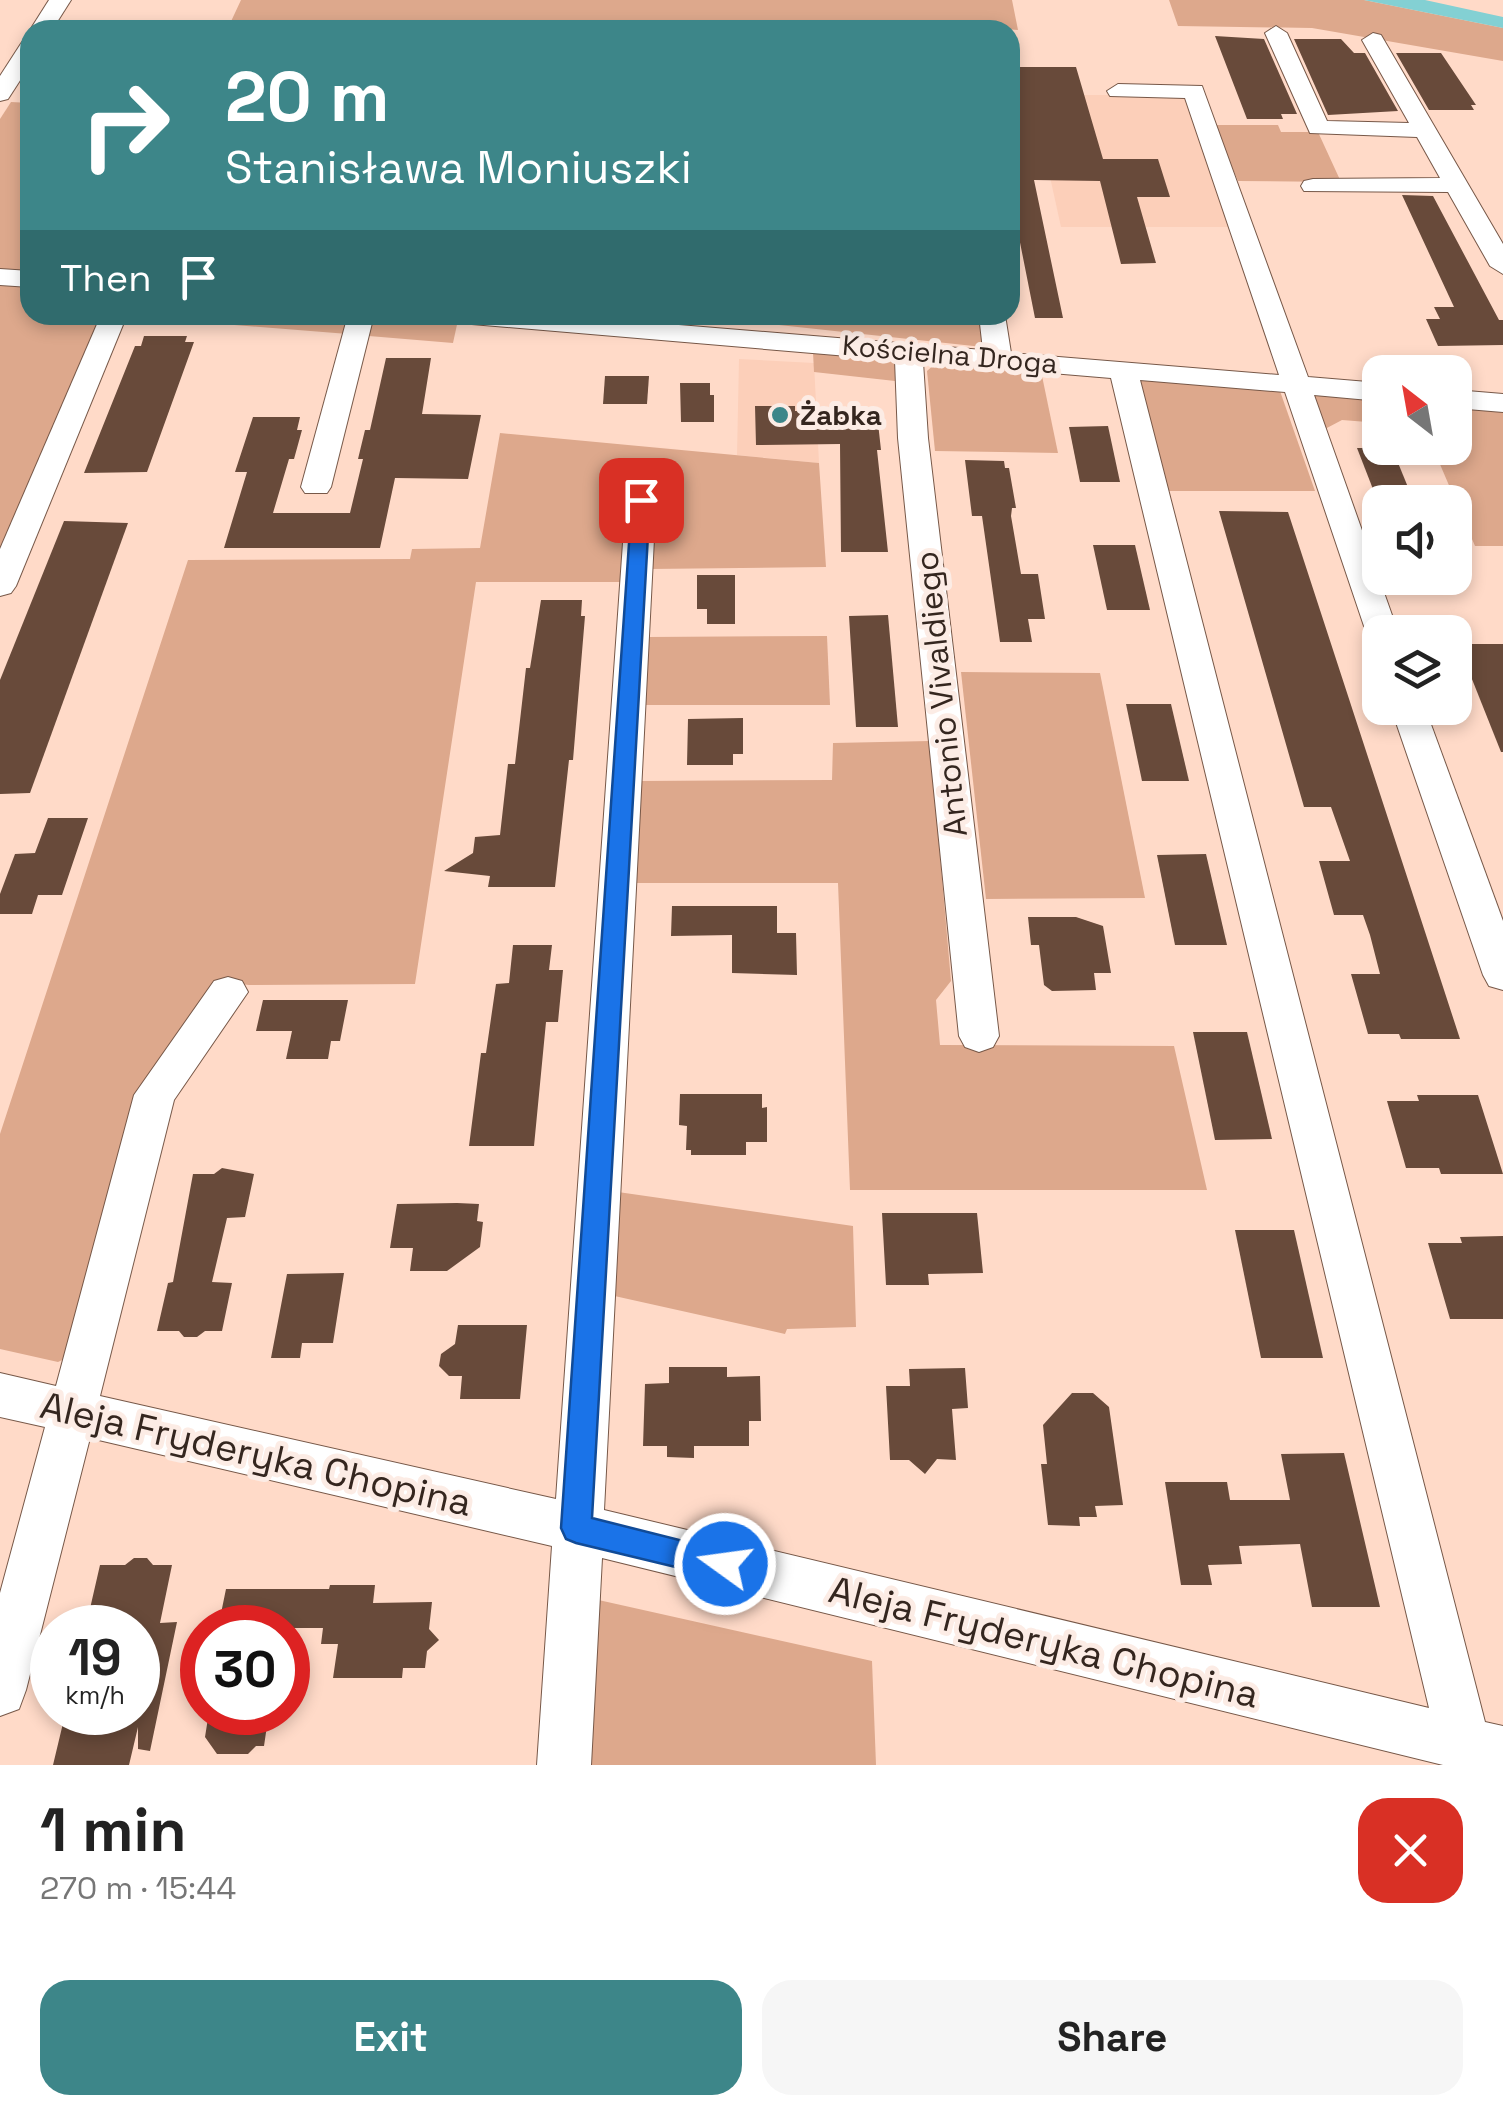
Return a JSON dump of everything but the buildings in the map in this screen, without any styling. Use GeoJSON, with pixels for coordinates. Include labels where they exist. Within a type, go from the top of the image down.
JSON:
{"type":"FeatureCollection","features":[{"type":"Feature","properties":{"kind":"street"},"geometry":{"type":"LineString","coordinates":[[1276,33],[1318,128],[1425,130]]}},
{"type":"Feature","properties":{"kind":"street"},"geometry":{"type":"LineString","coordinates":[[1372,40],[1503,266]]}},
{"type":"Feature","properties":{"kind":"street"},"geometry":{"type":"LineString","coordinates":[[0,94],[20,62]]}},
{"type":"Feature","properties":{"kind":"street"},"geometry":{"type":"LineString","coordinates":[[1118,91],[1194,91],[1376,615]]}},
{"type":"Feature","properties":{"kind":"street"},"geometry":{"type":"LineString","coordinates":[[1313,186],[1459,185]]}},
{"type":"Feature","properties":{"kind":"street"},"geometry":{"type":"LineString","coordinates":[[0,586],[110,325]]}},
{"type":"Feature","properties":{"kind":"street"},"geometry":{"type":"LineString","coordinates":[[316,487],[358,325]]}},
{"type":"Feature","properties":{"kind":"street","name":"Kościelna Droga"},"geometry":{"type":"LineString","coordinates":[[585,325],[1362,390]]}},
{"type":"Feature","properties":{"kind":"street"},"geometry":{"type":"LineString","coordinates":[[993,325],[998,359]]}},
{"type":"Feature","properties":{"kind":"street","name":"Antonio Vivaldiego"},"geometry":{"type":"LineString","coordinates":[[909,351],[913,438],[978,1036]]}},
{"type":"Feature","properties":{"kind":"street"},"geometry":{"type":"LineString","coordinates":[[1123,368],[1484,1748]]}},
{"type":"Feature","properties":{"kind":"street"},"geometry":{"type":"LineString","coordinates":[[1472,400],[1503,403]]}},
{"type":"Feature","properties":{"kind":"street"},"geometry":{"type":"LineString","coordinates":[[564,1765],[641,500]]}},
{"type":"Feature","properties":{"kind":"street"},"geometry":{"type":"LineString","coordinates":[[1414,725],[1503,976]]}},
{"type":"Feature","properties":{"kind":"street"},"geometry":{"type":"LineString","coordinates":[[0,1690],[154,1096],[228,992]]}},
{"type":"Feature","properties":{"kind":"street","name":"Aleja Fryderyka Chopina"},"geometry":{"type":"LineString","coordinates":[[0,1395],[576,1528],[1484,1748]]}},
{"type":"Feature","properties":{"kind":"shaded area"},"geometry":{"type":"Polygon","coordinates":[[[241,0],[1012,0],[1016,20],[232,20],[241,0]]]}},
{"type":"Feature","properties":{"kind":"shaded area"},"geometry":{"type":"Polygon","coordinates":[[[1169,0],[1364,0],[1503,28],[1503,61],[1312,28],[1178,26],[1169,0]]]}},
{"type":"Feature","properties":{"kind":"shaded area"},"geometry":{"type":"Polygon","coordinates":[[[1032,95],[1188,95],[1234,227],[1061,227],[1032,95]]]}},
{"type":"Feature","properties":{"kind":"shaded area"},"geometry":{"type":"Polygon","coordinates":[[[11,102],[20,102],[20,272],[0,270],[0,119],[11,102]]]}},
{"type":"Feature","properties":{"kind":"shaded area"},"geometry":{"type":"Polygon","coordinates":[[[1214,125],[1278,125],[1281,132],[1318,132],[1341,182],[1238,181],[1214,125]]]}},
{"type":"Feature","properties":{"kind":"shaded area"},"geometry":{"type":"Polygon","coordinates":[[[0,283],[20,285],[20,325],[99,325],[0,551],[0,283]]]}},
{"type":"Feature","properties":{"kind":"shaded area"},"geometry":{"type":"Polygon","coordinates":[[[236,325],[348,325],[348,334],[236,325]]]}},
{"type":"Feature","properties":{"kind":"shaded area"},"geometry":{"type":"Polygon","coordinates":[[[372,325],[457,325],[453,343],[369,336],[372,325]]]}},
{"type":"Feature","properties":{"kind":"shaded area"},"geometry":{"type":"Polygon","coordinates":[[[779,325],[985,325],[992,348],[779,325]]]}},
{"type":"Feature","properties":{"kind":"shaded area"},"geometry":{"type":"Polygon","coordinates":[[[813,352],[896,360],[895,381],[814,372],[813,352]]]}},
{"type":"Feature","properties":{"kind":"shaded area"},"geometry":{"type":"Polygon","coordinates":[[[739,359],[814,363],[819,463],[737,455],[739,359]]]}},
{"type":"Feature","properties":{"kind":"shaded area"},"geometry":{"type":"Polygon","coordinates":[[[936,363],[1041,371],[1058,453],[935,451],[927,371],[936,363]]]}},
{"type":"Feature","properties":{"kind":"shaded area"},"geometry":{"type":"Polygon","coordinates":[[[1136,378],[1280,391],[1315,491],[1165,491],[1136,378]]]}},
{"type":"Feature","properties":{"kind":"shaded area"},"geometry":{"type":"Polygon","coordinates":[[[1312,393],[1362,397],[1362,422],[1342,420],[1325,429],[1312,393]]]}},
{"type":"Feature","properties":{"kind":"shaded area"},"geometry":{"type":"Polygon","coordinates":[[[1472,409],[1503,412],[1503,546],[1475,546],[1472,485],[1449,485],[1440,465],[1472,465],[1472,409]]]}},
{"type":"Feature","properties":{"kind":"shaded area"},"geometry":{"type":"Polygon","coordinates":[[[500,433],[819,463],[826,567],[649,569],[653,504],[658,502],[640,492],[627,499],[620,582],[476,582],[415,984],[249,985],[215,981],[75,1354],[58,1362],[0,1349],[0,1134],[188,560],[410,559],[412,549],[480,548],[500,433]]]}},
{"type":"Feature","properties":{"kind":"shaded area"},"geometry":{"type":"Polygon","coordinates":[[[827,636],[830,705],[645,705],[647,637],[827,636]]]}},
{"type":"Feature","properties":{"kind":"shaded area"},"geometry":{"type":"Polygon","coordinates":[[[961,672],[1100,673],[1145,898],[986,899],[961,672]]]}},
{"type":"Feature","properties":{"kind":"shaded area"},"geometry":{"type":"Polygon","coordinates":[[[930,741],[951,981],[936,1000],[940,1045],[1174,1046],[1207,1190],[850,1190],[838,883],[631,883],[640,781],[832,780],[833,743],[930,741]]]}},
{"type":"Feature","properties":{"kind":"shaded area"},"geometry":{"type":"Polygon","coordinates":[[[618,1192],[853,1226],[856,1327],[787,1329],[785,1334],[610,1295],[618,1192]]]}},
{"type":"Feature","properties":{"kind":"shaded area"},"geometry":{"type":"Polygon","coordinates":[[[594,1599],[872,1661],[876,1765],[585,1765],[594,1599]]]}},
{"type":"Feature","properties":{"kind":"water"},"geometry":{"type":"Polygon","coordinates":[[[1364,0],[1425,0],[1503,17],[1503,28],[1364,0]]]}},
{"type":"Feature","properties":{"kind":"place","name":"Żabka"},"geometry":{"type":"Point","coordinates":[780,415]}},
{"type":"Feature","properties":{"kind":"route"},"geometry":{"type":"LineString","coordinates":[[641,500],[576,1528],[725,1564]]}}]}
